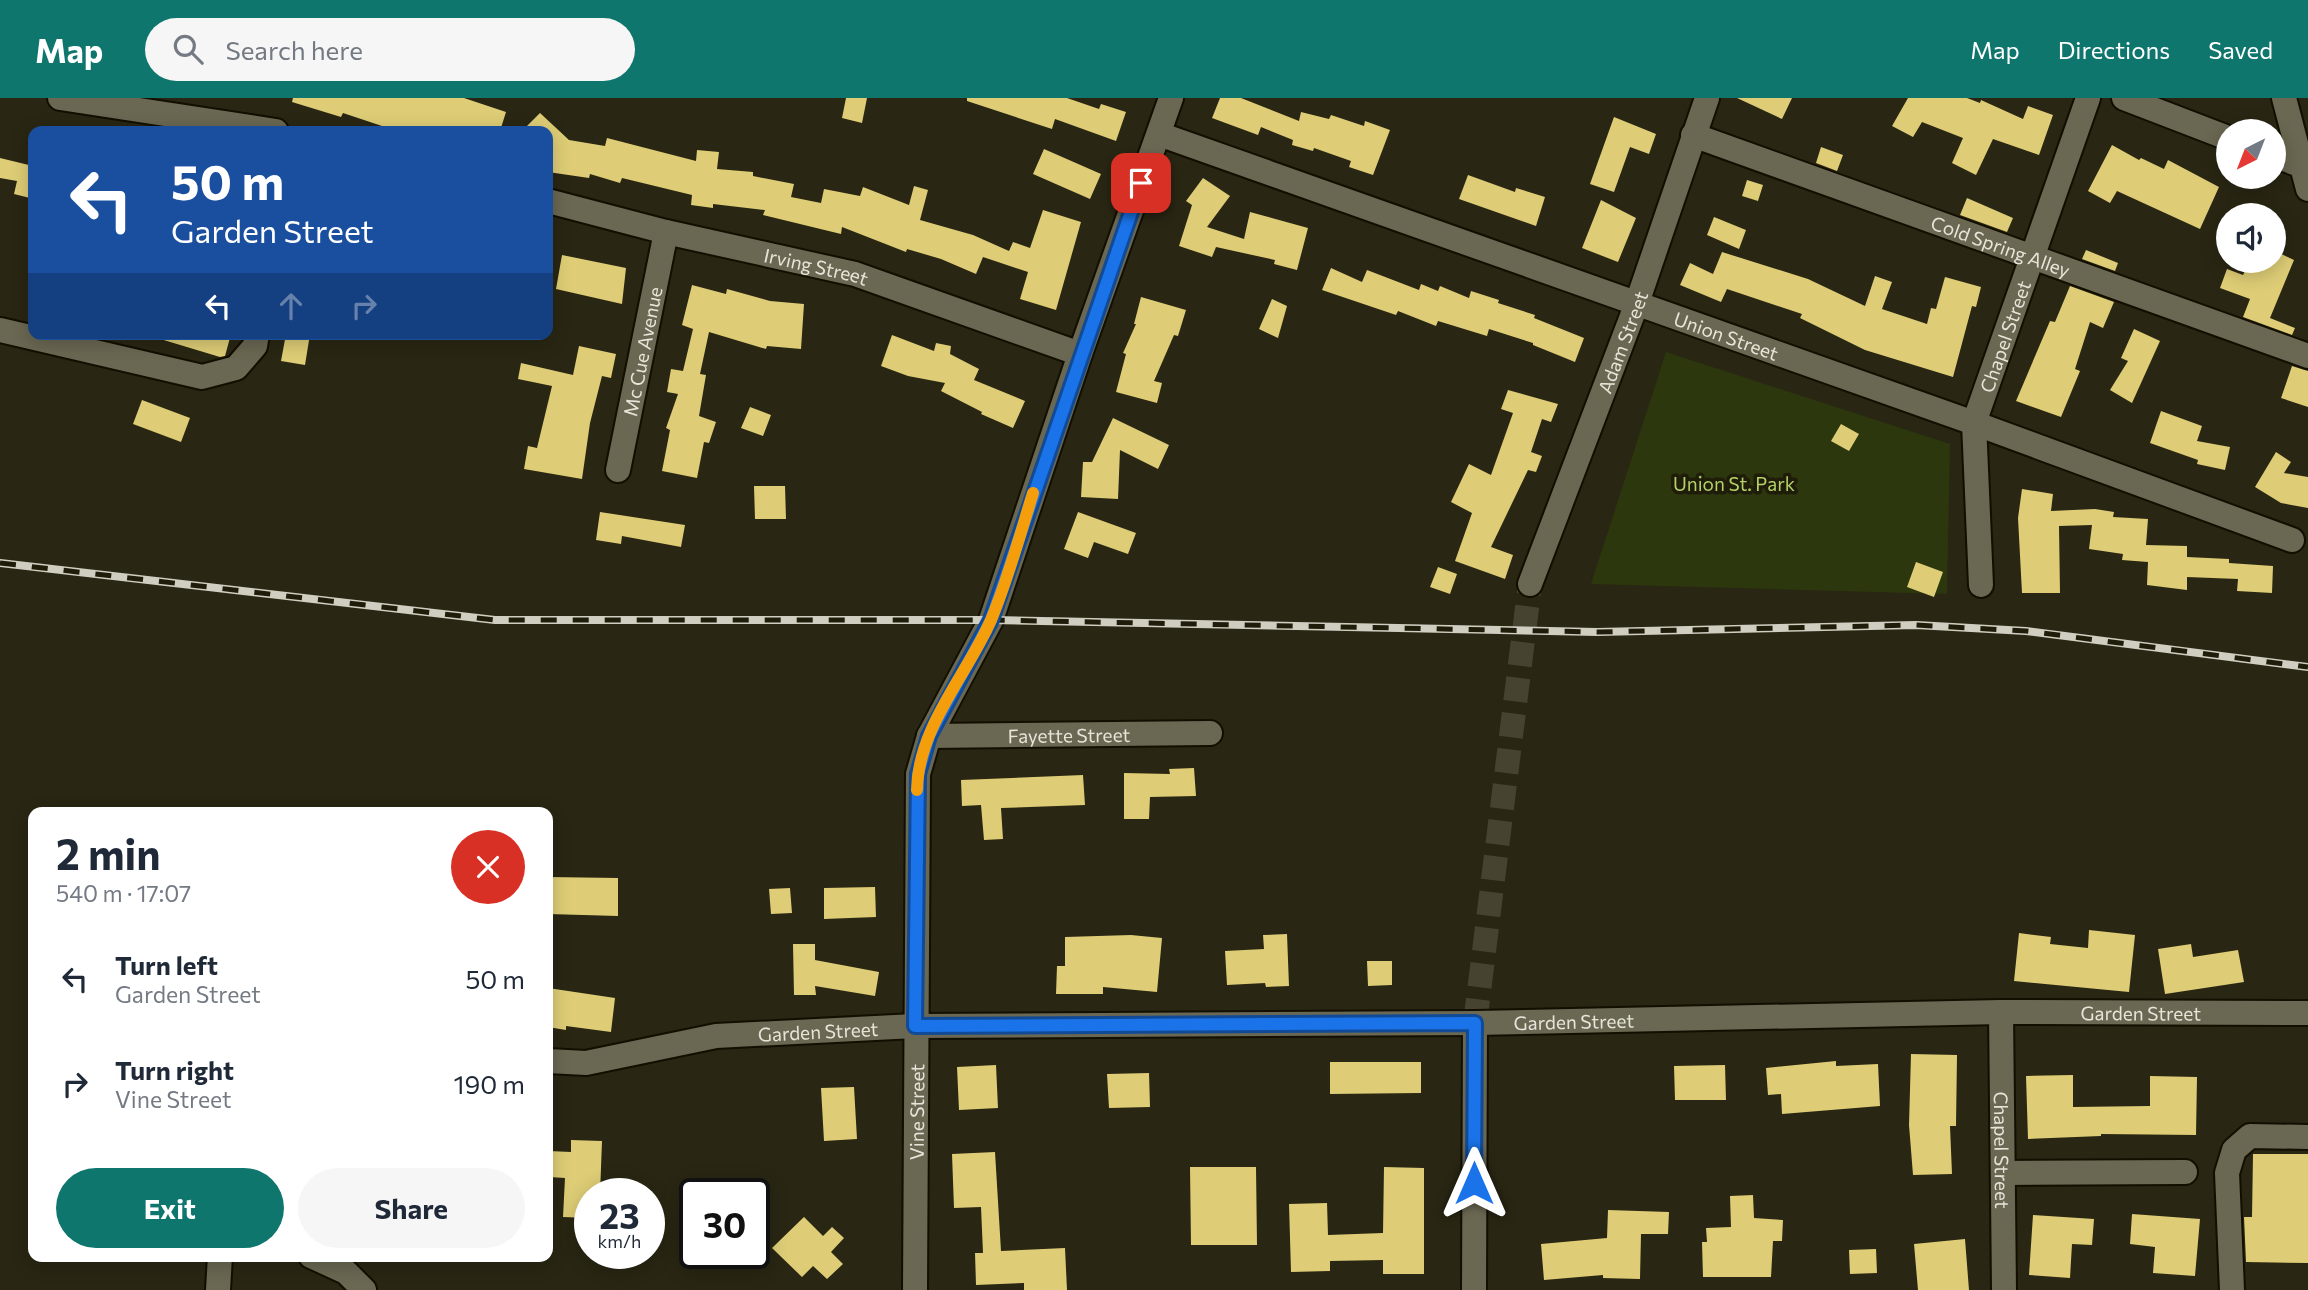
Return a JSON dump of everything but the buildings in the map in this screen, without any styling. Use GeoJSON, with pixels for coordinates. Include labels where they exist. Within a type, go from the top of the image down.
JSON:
{"type":"FeatureCollection","features":[{"type":"Feature","properties":{"kind":"street"},"geometry":{"type":"LineString","coordinates":[[60,98],[243,126]]}},
{"type":"Feature","properties":{"kind":"street","name":"Vine Street"},"geometry":{"type":"LineString","coordinates":[[915,1290],[918,774],[929,736],[991,620],[1080,355],[1171,98]]}},
{"type":"Feature","properties":{"kind":"street","name":"Adam Street"},"geometry":{"type":"LineString","coordinates":[[1530,584],[1637,303],[1707,98]]}},
{"type":"Feature","properties":{"kind":"street","name":"Chapel Street"},"geometry":{"type":"LineString","coordinates":[[1981,585],[1974,423],[2088,98]]}},
{"type":"Feature","properties":{"kind":"street"},"geometry":{"type":"LineString","coordinates":[[2124,98],[2216,133]]}},
{"type":"Feature","properties":{"kind":"street"},"geometry":{"type":"LineString","coordinates":[[2284,98],[2306,174]]}},
{"type":"Feature","properties":{"kind":"street","name":"Union Street"},"geometry":{"type":"LineString","coordinates":[[1159,134],[1974,423],[2292,540]]}},
{"type":"Feature","properties":{"kind":"street","name":"Cold Spring Alley"},"geometry":{"type":"LineString","coordinates":[[1693,135],[2308,356]]}},
{"type":"Feature","properties":{"kind":"street"},"geometry":{"type":"LineString","coordinates":[[2286,162],[2306,174]]}},
{"type":"Feature","properties":{"kind":"street","name":"Irving Street"},"geometry":{"type":"LineString","coordinates":[[553,202],[666,232],[855,274],[1080,355]]}},
{"type":"Feature","properties":{"kind":"street","name":"Mc Cue Avenue"},"geometry":{"type":"LineString","coordinates":[[618,470],[666,232]]}},
{"type":"Feature","properties":{"kind":"street"},"geometry":{"type":"LineString","coordinates":[[0,330],[28,337]]}},
{"type":"Feature","properties":{"kind":"street"},"geometry":{"type":"LineString","coordinates":[[43,340],[202,377],[236,368],[255,346],[256,340]]}},
{"type":"Feature","properties":{"kind":"street","name":"Fayette Street"},"geometry":{"type":"LineString","coordinates":[[929,736],[1210,733]]}},
{"type":"Feature","properties":{"kind":"street","name":"Chapel Street"},"geometry":{"type":"LineString","coordinates":[[2001,1012],[2004,1290]]}},
{"type":"Feature","properties":{"kind":"street","name":"Garden Street"},"geometry":{"type":"LineString","coordinates":[[553,1061],[586,1063],[716,1036],[915,1026],[1475,1023],[2001,1012],[2308,1013]]}},
{"type":"Feature","properties":{"kind":"street"},"geometry":{"type":"LineString","coordinates":[[1474,1290],[1475,1023]]}},
{"type":"Feature","properties":{"kind":"street"},"geometry":{"type":"LineString","coordinates":[[2232,1290],[2227,1173],[2234,1150],[2250,1136],[2308,1137]]}},
{"type":"Feature","properties":{"kind":"street"},"geometry":{"type":"LineString","coordinates":[[2003,1173],[2185,1172]]}},
{"type":"Feature","properties":{"kind":"street"},"geometry":{"type":"LineString","coordinates":[[218,1290],[220,1262]]}},
{"type":"Feature","properties":{"kind":"street"},"geometry":{"type":"LineString","coordinates":[[324,1262],[346,1272],[364,1290]]}},
{"type":"Feature","properties":{"kind":"green space","name":"Union St. Park"},"geometry":{"type":"Polygon","coordinates":[[[1666,352],[1950,444],[1947,594],[1591,584],[1666,352]]]}},
{"type":"Feature","properties":{"kind":"tunnel"},"geometry":{"type":"LineString","coordinates":[[1475,1023],[1530,584]]}},
{"type":"Feature","properties":{"kind":"railway"},"geometry":{"type":"LineString","coordinates":[[0,563],[495,620],[991,620],[1597,632],[1916,625],[2026,631],[2308,667]]}},
{"type":"Feature","properties":{"kind":"slow traffic"},"geometry":{"type":"LineString","coordinates":[[917,790],[918,774],[929,736],[991,620],[1033,493]]}},
{"type":"Feature","properties":{"kind":"route"},"geometry":{"type":"LineString","coordinates":[[1141,183],[991,620],[929,736],[918,774],[915,1026],[1475,1023],[1474,1183]]}}]}
